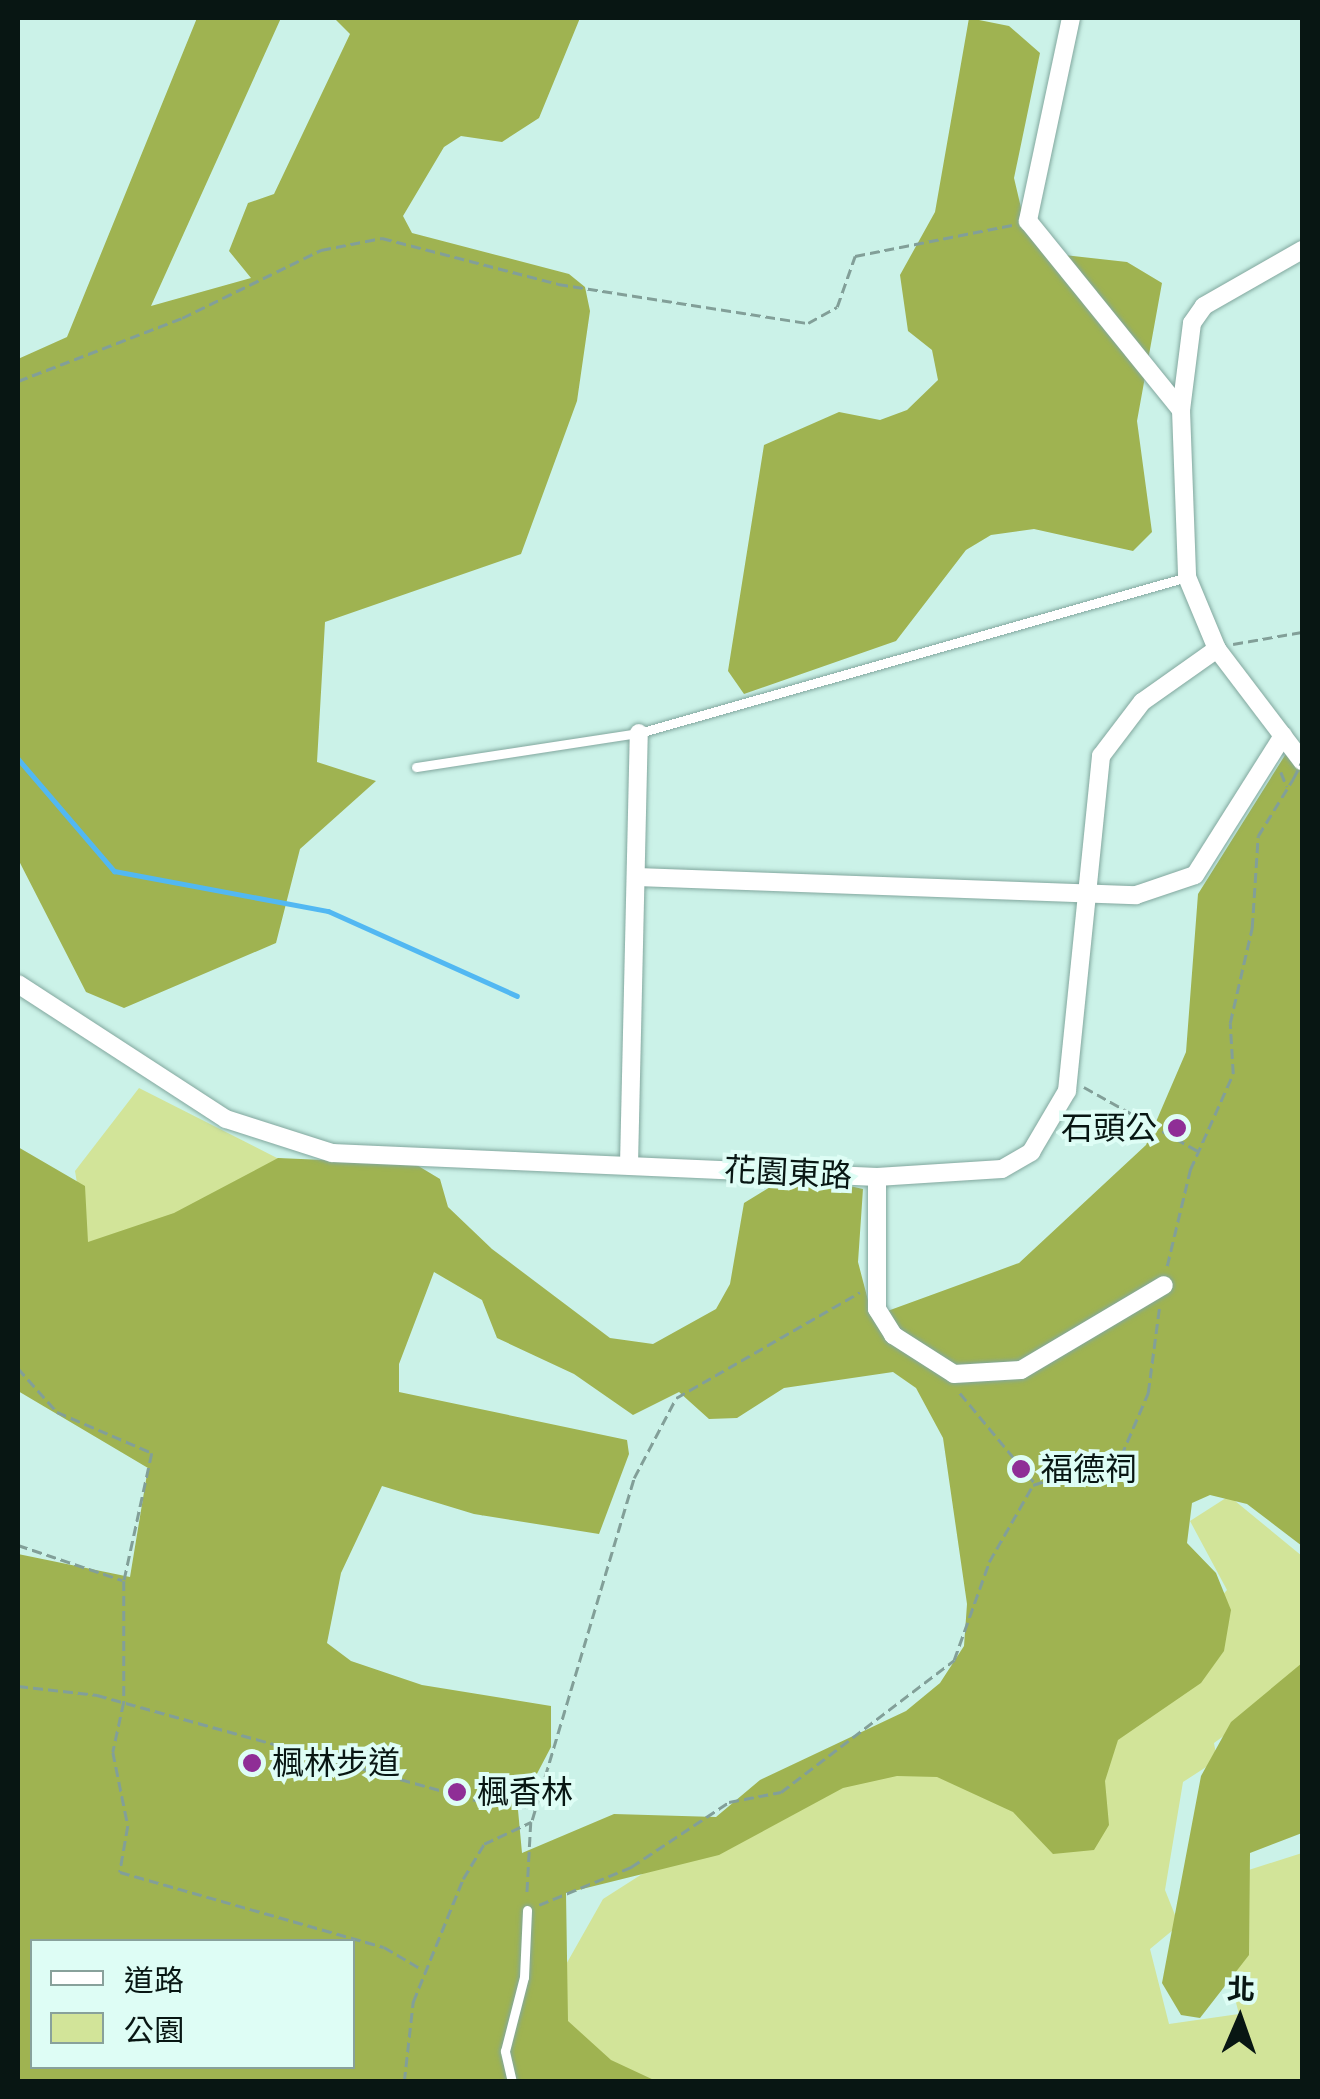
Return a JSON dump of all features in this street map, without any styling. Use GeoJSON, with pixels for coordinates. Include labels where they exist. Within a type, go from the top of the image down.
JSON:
{"type":"FeatureCollection","features":[{"type":"Feature","properties":{"kind":"street"},"geometry":{"type":"LineString","coordinates":[[1071,18],[1028,221],[1182,410]]}},
{"type":"Feature","properties":{"kind":"street"},"geometry":{"type":"LineString","coordinates":[[1302,250],[1204,306],[1192,324],[1182,410],[1187,577],[1218,648],[1302,761]]}},
{"type":"Feature","properties":{"kind":"street","name":"花園東路"},"geometry":{"type":"LineString","coordinates":[[18,984],[182,1092],[276,1139],[332,1153],[876,1177],[1002,1169],[1054,1122],[1068,1083],[1084,893],[1101,756],[1142,702],[1218,648]]}},
{"type":"Feature","properties":{"kind":"street"},"geometry":{"type":"LineString","coordinates":[[629,1165],[638,733]]}},
{"type":"Feature","properties":{"kind":"street"},"geometry":{"type":"LineString","coordinates":[[637,877],[1136,895],[1194,875],[1283,736]]}},
{"type":"Feature","properties":{"kind":"street"},"geometry":{"type":"LineString","coordinates":[[876,1177],[871,1280],[893,1334],[954,1374],[1021,1370],[1164,1284]]}},
{"type":"Feature","properties":{"kind":"lane"},"geometry":{"type":"LineString","coordinates":[[416,767],[638,733],[1187,577]]}},
{"type":"Feature","properties":{"kind":"lane"},"geometry":{"type":"LineString","coordinates":[[512,2082],[505,2051],[524,1977],[527,1910]]}},
{"type":"Feature","properties":{"kind":"path"},"geometry":{"type":"LineString","coordinates":[[18,381],[182,318],[322,250],[382,238],[558,284],[808,323],[838,307],[855,256],[1028,221]]}},
{"type":"Feature","properties":{"kind":"path"},"geometry":{"type":"LineString","coordinates":[[1218,648],[1302,632]]}},
{"type":"Feature","properties":{"kind":"path"},"geometry":{"type":"LineString","coordinates":[[871,1280],[815,1324],[696,1378],[676,1398],[634,1478],[531,1822],[527,1910],[631,1867],[729,1802],[781,1792],[923,1686],[961,1651],[988,1562],[1035,1483],[1120,1456],[1148,1393],[1164,1284],[1200,1152],[1233,1074],[1230,1023],[1252,928],[1254,854],[1302,761]]}},
{"type":"Feature","properties":{"kind":"path"},"geometry":{"type":"LineString","coordinates":[[1068,1083],[1104,1092],[1200,1152]]}},
{"type":"Feature","properties":{"kind":"path"},"geometry":{"type":"LineString","coordinates":[[18,1368],[57,1412],[152,1453],[124,1581],[124,1702],[113,1752],[128,1826],[124,1876],[384,1946],[424,1970]]}},
{"type":"Feature","properties":{"kind":"path"},"geometry":{"type":"LineString","coordinates":[[954,1374],[988,1435],[1035,1483]]}},
{"type":"Feature","properties":{"kind":"path"},"geometry":{"type":"LineString","coordinates":[[18,1545],[124,1581]]}},
{"type":"Feature","properties":{"kind":"path"},"geometry":{"type":"LineString","coordinates":[[18,1686],[124,1702],[486,1804],[536,1807]]}},
{"type":"Feature","properties":{"kind":"path"},"geometry":{"type":"LineString","coordinates":[[404,2082],[424,1970],[484,1844],[531,1822]]}},
{"type":"Feature","properties":{"kind":"green space"},"geometry":{"type":"Polygon","coordinates":[[[197,18],[281,18],[151,306],[251,278],[229,251],[248,203],[274,194],[350,34],[334,18],[580,18],[539,118],[502,142],[461,136],[444,147],[403,216],[412,233],[569,274],[585,287],[590,311],[577,401],[521,554],[325,622],[317,762],[376,781],[300,849],[276,943],[124,1008],[86,992],[18,859],[18,359],[67,337],[197,18]]]}},
{"type":"Feature","properties":{"kind":"green space"},"geometry":{"type":"Polygon","coordinates":[[[969,18],[1009,26],[1040,53],[1014,178],[1027,233],[1046,253],[1127,262],[1162,283],[1137,421],[1152,532],[1133,551],[1034,529],[991,535],[966,550],[896,641],[744,694],[728,671],[764,445],[839,412],[880,420],[907,410],[938,380],[932,350],[908,331],[900,275],[935,212],[969,18]]]}},
{"type":"Feature","properties":{"kind":"green space"},"geometry":{"type":"Polygon","coordinates":[[[1287,752],[1302,764],[1302,1546],[1247,1504],[1210,1495],[1192,1503],[1187,1543],[1216,1573],[1231,1610],[1224,1651],[1201,1683],[1118,1740],[1105,1781],[1109,1825],[1094,1850],[1053,1854],[1013,1812],[937,1777],[897,1776],[843,1788],[719,1855],[566,1893],[568,2021],[611,2060],[656,2081],[18,2081],[18,1554],[130,1577],[148,1468],[18,1391],[18,1147],[85,1186],[88,1242],[174,1213],[278,1158],[415,1164],[440,1179],[448,1207],[492,1249],[610,1338],[653,1344],[716,1309],[730,1284],[744,1203],[793,1173],[863,1189],[858,1262],[869,1304],[882,1313],[1019,1263],[1146,1145],[1186,1052],[1198,894],[1287,752]],[[434,1272],[399,1364],[399,1392],[627,1440],[629,1454],[599,1534],[474,1514],[382,1486],[341,1573],[327,1643],[351,1661],[422,1685],[551,1706],[551,1747],[518,1810],[522,1853],[614,1814],[716,1817],[760,1780],[906,1711],[940,1683],[964,1646],[967,1604],[943,1438],[916,1388],[893,1372],[784,1388],[737,1418],[709,1419],[679,1392],[633,1415],[574,1374],[497,1338],[482,1300],[434,1272]]]}},
{"type":"Feature","properties":{"kind":"green space"},"geometry":{"type":"Polygon","coordinates":[[[139,1088],[277,1158],[359,1171],[91,1269],[75,1171],[139,1088]]]}},
{"type":"Feature","properties":{"kind":"green space"},"geometry":{"type":"Polygon","coordinates":[[[1229,1496],[1302,1556],[1302,1679],[1214,1743],[1217,1760],[1183,1782],[1165,1890],[1179,1925],[1150,1949],[1169,2024],[1239,2014],[1205,1884],[1302,1853],[1302,2081],[606,2081],[545,2042],[551,1991],[603,1899],[711,1830],[988,1731],[1056,1829],[1091,1850],[1097,1734],[1227,1590],[1190,1521],[1229,1496]]]}},
{"type":"Feature","properties":{"kind":"green space"},"geometry":{"type":"Polygon","coordinates":[[[1302,1663],[1302,1833],[1250,1853],[1249,1955],[1200,2018],[1181,2015],[1162,1983],[1201,1776],[1231,1722],[1302,1663]]]}},
{"type":"Feature","properties":{"kind":"waterway"},"geometry":{"type":"LineString","coordinates":[[18,759],[114,871],[328,911],[517,996]]}},
{"type":"Feature","properties":{"kind":"place","name":"石頭公"},"geometry":{"type":"Point","coordinates":[1177,1128]}},
{"type":"Feature","properties":{"kind":"place","name":"福德祠"},"geometry":{"type":"Point","coordinates":[1021,1469]}},
{"type":"Feature","properties":{"kind":"place","name":"楓林步道"},"geometry":{"type":"Point","coordinates":[252,1763]}},
{"type":"Feature","properties":{"kind":"place","name":"楓香林"},"geometry":{"type":"Point","coordinates":[457,1792]}}]}
